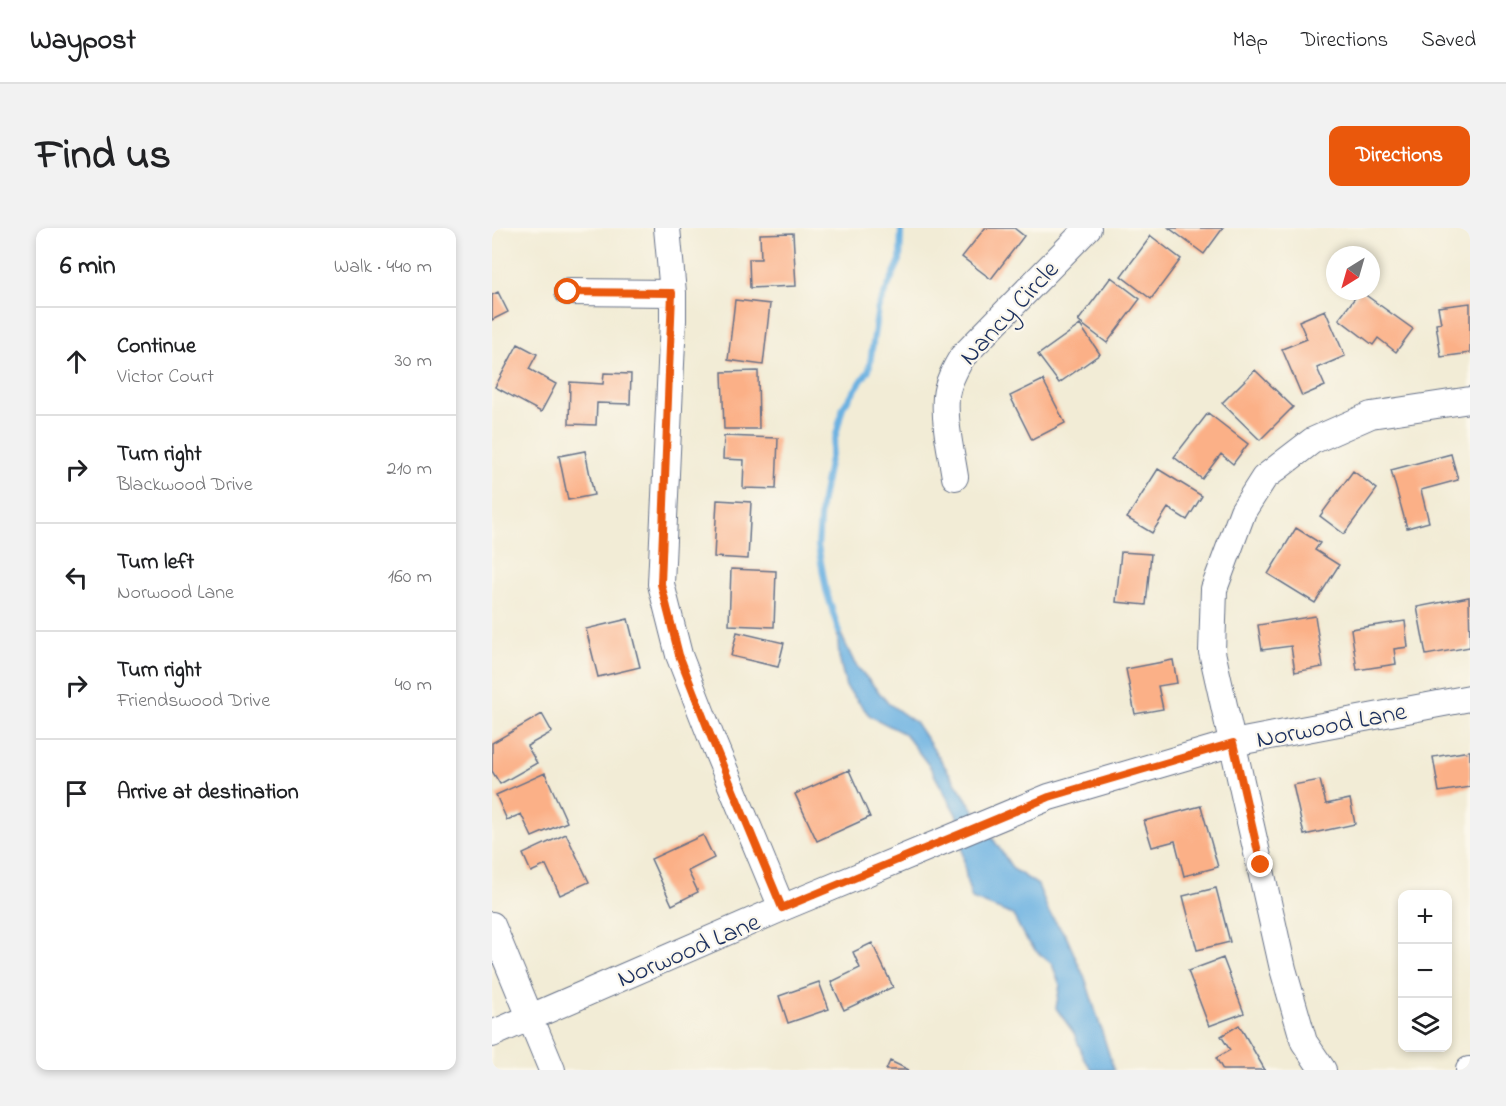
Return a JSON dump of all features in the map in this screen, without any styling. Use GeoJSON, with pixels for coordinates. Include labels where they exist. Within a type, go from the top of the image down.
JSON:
{"type":"FeatureCollection","features":[{"type":"Feature","properties":{"kind":"street"},"geometry":{"type":"LineString","coordinates":[[667,228],[672,293],[661,584],[679,655],[782,908]]}},
{"type":"Feature","properties":{"kind":"street","name":"Nancy Circle"},"geometry":{"type":"LineString","coordinates":[[955,477],[947,431],[946,396],[951,377],[962,357],[1088,228]]}},
{"type":"Feature","properties":{"kind":"street"},"geometry":{"type":"LineString","coordinates":[[568,292],[672,293]]}},
{"type":"Feature","properties":{"kind":"street"},"geometry":{"type":"LineString","coordinates":[[1323,1070],[1305,1042],[1283,969],[1212,652],[1214,589],[1243,511],[1264,478],[1312,441],[1371,415],[1470,400]]}},
{"type":"Feature","properties":{"kind":"street","name":"Norwood Lane"},"geometry":{"type":"LineString","coordinates":[[492,1034],[782,908],[1049,797],[1233,743],[1470,698]]}},
{"type":"Feature","properties":{"kind":"street"},"geometry":{"type":"LineString","coordinates":[[492,925],[552,1070]]}},
{"type":"Feature","properties":{"kind":"water"},"geometry":{"type":"Polygon","coordinates":[[[837,626],[855,664],[888,703],[916,723],[1013,869],[1038,885],[1049,913],[1066,936],[1086,981],[1114,1070],[1092,1070],[1084,1058],[1074,1033],[1056,1008],[1060,985],[1052,964],[1036,951],[1024,936],[1013,915],[972,899],[967,882],[957,816],[930,767],[905,734],[870,716],[846,687],[839,657],[837,626]]]}},
{"type":"Feature","properties":{"kind":"building"},"geometry":{"type":"Polygon","coordinates":[[[985,228],[1014,228],[1024,236],[991,279],[962,257],[985,228]]]}},
{"type":"Feature","properties":{"kind":"building"},"geometry":{"type":"Polygon","coordinates":[[[1169,228],[1223,228],[1204,254],[1169,228]]]}},
{"type":"Feature","properties":{"kind":"building"},"geometry":{"type":"Polygon","coordinates":[[[793,233],[796,286],[750,288],[749,259],[761,259],[760,234],[793,233]]]}},
{"type":"Feature","properties":{"kind":"building"},"geometry":{"type":"Polygon","coordinates":[[[1151,236],[1181,259],[1151,299],[1121,276],[1151,236]]]}},
{"type":"Feature","properties":{"kind":"building"},"geometry":{"type":"Polygon","coordinates":[[[1111,277],[1140,299],[1107,343],[1078,321],[1111,277]]]}},
{"type":"Feature","properties":{"kind":"building"},"geometry":{"type":"Polygon","coordinates":[[[498,292],[508,312],[492,320],[492,295],[498,292]]]}},
{"type":"Feature","properties":{"kind":"building"},"geometry":{"type":"Polygon","coordinates":[[[735,300],[770,304],[763,365],[728,360],[735,300]]]}},
{"type":"Feature","properties":{"kind":"building"},"geometry":{"type":"Polygon","coordinates":[[[1353,300],[1373,300],[1413,329],[1396,352],[1378,338],[1373,345],[1339,319],[1353,300]]]}},
{"type":"Feature","properties":{"kind":"building"},"geometry":{"type":"Polygon","coordinates":[[[1470,303],[1470,353],[1441,357],[1436,324],[1441,323],[1438,307],[1470,303]]]}},
{"type":"Feature","properties":{"kind":"building"},"geometry":{"type":"Polygon","coordinates":[[[1325,310],[1345,356],[1317,368],[1325,386],[1302,396],[1282,349],[1307,339],[1299,321],[1325,310]]]}},
{"type":"Feature","properties":{"kind":"building"},"geometry":{"type":"Polygon","coordinates":[[[1080,325],[1100,354],[1059,383],[1038,355],[1080,325]]]}},
{"type":"Feature","properties":{"kind":"building"},"geometry":{"type":"Polygon","coordinates":[[[518,344],[537,354],[529,369],[556,384],[541,412],[495,387],[518,344]]]}},
{"type":"Feature","properties":{"kind":"building"},"geometry":{"type":"Polygon","coordinates":[[[1255,370],[1293,407],[1260,440],[1222,403],[1255,370]]]}},
{"type":"Feature","properties":{"kind":"building"},"geometry":{"type":"Polygon","coordinates":[[[758,371],[759,429],[724,429],[722,372],[758,371]]]}},
{"type":"Feature","properties":{"kind":"building"},"geometry":{"type":"Polygon","coordinates":[[[604,373],[631,374],[630,404],[597,403],[596,425],[569,424],[570,382],[603,384],[604,373]]]}},
{"type":"Feature","properties":{"kind":"building"},"geometry":{"type":"Polygon","coordinates":[[[1043,380],[1065,423],[1032,440],[1010,396],[1043,380]]]}},
{"type":"Feature","properties":{"kind":"building"},"geometry":{"type":"Polygon","coordinates":[[[1208,413],[1248,444],[1233,464],[1221,454],[1202,479],[1174,457],[1208,413]]]}},
{"type":"Feature","properties":{"kind":"building"},"geometry":{"type":"Polygon","coordinates":[[[724,436],[778,438],[776,489],[743,488],[744,460],[723,459],[724,436]]]}},
{"type":"Feature","properties":{"kind":"building"},"geometry":{"type":"Polygon","coordinates":[[[585,451],[594,495],[568,500],[559,456],[585,451]]]}},
{"type":"Feature","properties":{"kind":"building"},"geometry":{"type":"Polygon","coordinates":[[[1451,454],[1458,480],[1421,490],[1429,522],[1407,528],[1391,470],[1451,454]]]}},
{"type":"Feature","properties":{"kind":"building"},"geometry":{"type":"Polygon","coordinates":[[[1158,469],[1202,496],[1187,520],[1168,508],[1152,533],[1127,518],[1158,469]]]}},
{"type":"Feature","properties":{"kind":"building"},"geometry":{"type":"Polygon","coordinates":[[[1353,471],[1377,489],[1344,534],[1320,516],[1353,471]]]}},
{"type":"Feature","properties":{"kind":"building"},"geometry":{"type":"Polygon","coordinates":[[[717,500],[751,502],[748,559],[714,557],[717,500]]]}},
{"type":"Feature","properties":{"kind":"building"},"geometry":{"type":"Polygon","coordinates":[[[1296,528],[1320,543],[1315,550],[1339,565],[1315,603],[1268,574],[1296,528]]]}},
{"type":"Feature","properties":{"kind":"building"},"geometry":{"type":"Polygon","coordinates":[[[1121,552],[1151,554],[1146,605],[1116,602],[1121,552]]]}},
{"type":"Feature","properties":{"kind":"building"},"geometry":{"type":"Polygon","coordinates":[[[731,569],[776,571],[774,627],[729,625],[731,569]]]}},
{"type":"Feature","properties":{"kind":"building"},"geometry":{"type":"Polygon","coordinates":[[[1469,597],[1470,647],[1426,655],[1417,607],[1469,597]]]}},
{"type":"Feature","properties":{"kind":"building"},"geometry":{"type":"Polygon","coordinates":[[[1315,616],[1323,667],[1295,672],[1291,646],[1262,650],[1258,625],[1315,616]]]}},
{"type":"Feature","properties":{"kind":"building"},"geometry":{"type":"Polygon","coordinates":[[[628,619],[640,667],[598,677],[586,629],[628,619]]]}},
{"type":"Feature","properties":{"kind":"building"},"geometry":{"type":"Polygon","coordinates":[[[1405,621],[1408,647],[1394,649],[1396,664],[1357,670],[1351,629],[1405,621]]]}},
{"type":"Feature","properties":{"kind":"building"},"geometry":{"type":"Polygon","coordinates":[[[737,632],[784,643],[778,667],[731,656],[737,632]]]}},
{"type":"Feature","properties":{"kind":"building"},"geometry":{"type":"Polygon","coordinates":[[[1173,660],[1177,683],[1158,686],[1163,709],[1135,714],[1126,669],[1173,660]]]}},
{"type":"Feature","properties":{"kind":"building"},"geometry":{"type":"Polygon","coordinates":[[[542,714],[552,732],[527,746],[537,763],[500,784],[492,771],[492,743],[542,714]]]}},
{"type":"Feature","properties":{"kind":"building"},"geometry":{"type":"Polygon","coordinates":[[[1470,751],[1470,787],[1439,792],[1433,757],[1470,751]]]}},
{"type":"Feature","properties":{"kind":"building"},"geometry":{"type":"Polygon","coordinates":[[[849,770],[870,817],[817,841],[795,794],[849,770]]]}},
{"type":"Feature","properties":{"kind":"building"},"geometry":{"type":"Polygon","coordinates":[[[545,773],[567,822],[532,837],[521,814],[507,820],[496,795],[545,773]]]}},
{"type":"Feature","properties":{"kind":"building"},"geometry":{"type":"Polygon","coordinates":[[[1320,780],[1326,804],[1350,799],[1355,824],[1304,835],[1293,785],[1320,780]]]}},
{"type":"Feature","properties":{"kind":"building"},"geometry":{"type":"Polygon","coordinates":[[[1201,806],[1218,867],[1184,876],[1175,841],[1152,847],[1144,821],[1201,806]]]}},
{"type":"Feature","properties":{"kind":"building"},"geometry":{"type":"Polygon","coordinates":[[[566,834],[589,882],[560,895],[546,865],[531,872],[523,854],[566,834]]]}},
{"type":"Feature","properties":{"kind":"building"},"geometry":{"type":"Polygon","coordinates":[[[703,835],[714,858],[688,871],[698,892],[672,905],[651,859],[703,835]]]}},
{"type":"Feature","properties":{"kind":"building"},"geometry":{"type":"Polygon","coordinates":[[[1216,888],[1230,942],[1197,950],[1183,896],[1216,888]]]}},
{"type":"Feature","properties":{"kind":"building"},"geometry":{"type":"Polygon","coordinates":[[[872,943],[893,987],[844,1010],[831,982],[860,968],[853,952],[872,943]]]}},
{"type":"Feature","properties":{"kind":"building"},"geometry":{"type":"Polygon","coordinates":[[[1223,958],[1244,1013],[1209,1026],[1188,971],[1223,958]]]}},
{"type":"Feature","properties":{"kind":"building"},"geometry":{"type":"Polygon","coordinates":[[[819,982],[829,1009],[788,1023],[779,996],[819,982]]]}},
{"type":"Feature","properties":{"kind":"building"},"geometry":{"type":"Polygon","coordinates":[[[1239,1025],[1265,1070],[1223,1070],[1216,1058],[1230,1050],[1221,1036],[1239,1025]]]}},
{"type":"Feature","properties":{"kind":"building"},"geometry":{"type":"Polygon","coordinates":[[[890,1061],[909,1070],[886,1070],[890,1061]]]}},
{"type":"Feature","properties":{"kind":"waterway"},"geometry":{"type":"LineString","coordinates":[[839,632],[826,590],[818,546],[821,505],[843,407],[869,370],[878,308],[900,260],[901,228]]}},
{"type":"Feature","properties":{"kind":"route"},"geometry":{"type":"LineString","coordinates":[[568,292],[672,293],[673,320],[661,584],[679,655],[782,908],[1049,797],[1233,743],[1261,865]]}}]}
